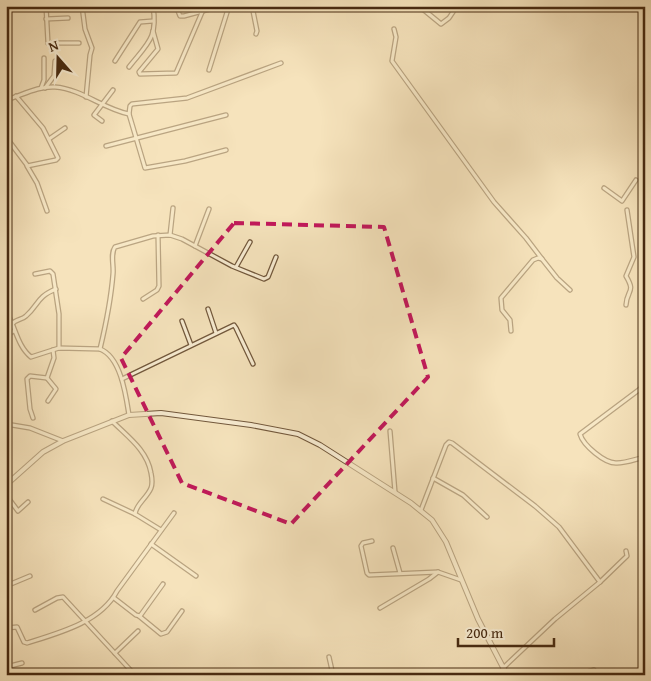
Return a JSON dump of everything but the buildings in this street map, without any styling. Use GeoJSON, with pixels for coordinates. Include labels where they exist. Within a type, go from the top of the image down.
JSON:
{"type":"FeatureCollection","features":[{"type":"Feature","properties":{"kind":"street"},"geometry":{"type":"LineString","coordinates":[[46,6],[48,43],[79,43]]}},
{"type":"Feature","properties":{"kind":"street"},"geometry":{"type":"LineString","coordinates":[[82,6],[85,29],[92,48],[86,97]]}},
{"type":"Feature","properties":{"kind":"street"},"geometry":{"type":"LineString","coordinates":[[129,66],[153,36],[155,16],[153,6]]}},
{"type":"Feature","properties":{"kind":"street"},"geometry":{"type":"LineString","coordinates":[[176,6],[180,16],[191,15],[221,6]]}},
{"type":"Feature","properties":{"kind":"street"},"geometry":{"type":"LineString","coordinates":[[209,70],[229,6]]}},
{"type":"Feature","properties":{"kind":"street"},"geometry":{"type":"LineString","coordinates":[[233,6],[240,6]]}},
{"type":"Feature","properties":{"kind":"street"},"geometry":{"type":"LineString","coordinates":[[252,6],[256,34]]}},
{"type":"Feature","properties":{"kind":"street"},"geometry":{"type":"LineString","coordinates":[[419,6],[441,24],[449,18],[457,6]]}},
{"type":"Feature","properties":{"kind":"street"},"geometry":{"type":"LineString","coordinates":[[153,31],[158,49],[139,72],[140,74],[176,73],[203,10]]}},
{"type":"Feature","properties":{"kind":"street"},"geometry":{"type":"LineString","coordinates":[[46,19],[68,18]]}},
{"type":"Feature","properties":{"kind":"street"},"geometry":{"type":"LineString","coordinates":[[115,61],[140,22],[153,21]]}},
{"type":"Feature","properties":{"kind":"street"},"geometry":{"type":"LineString","coordinates":[[394,30],[396,37],[392,61],[494,202],[526,238],[557,278],[570,290]]}},
{"type":"Feature","properties":{"kind":"street"},"geometry":{"type":"LineString","coordinates":[[43,88],[44,58]]}},
{"type":"Feature","properties":{"kind":"street"},"geometry":{"type":"LineString","coordinates":[[43,88],[54,76],[56,61]]}},
{"type":"Feature","properties":{"kind":"street"},"geometry":{"type":"LineString","coordinates":[[226,150],[147,169],[144,166],[135,138],[129,114],[130,106],[132,104],[187,98],[281,63]]}},
{"type":"Feature","properties":{"kind":"street"},"geometry":{"type":"LineString","coordinates":[[6,100],[26,92],[55,87],[129,114]]}},
{"type":"Feature","properties":{"kind":"street"},"geometry":{"type":"LineString","coordinates":[[102,121],[94,115],[113,90]]}},
{"type":"Feature","properties":{"kind":"street"},"geometry":{"type":"LineString","coordinates":[[16,96],[44,128],[57,155],[57,159],[27,165]]}},
{"type":"Feature","properties":{"kind":"street"},"geometry":{"type":"LineString","coordinates":[[106,146],[226,115]]}},
{"type":"Feature","properties":{"kind":"street"},"geometry":{"type":"LineString","coordinates":[[49,139],[65,128]]}},
{"type":"Feature","properties":{"kind":"street"},"geometry":{"type":"LineString","coordinates":[[9,141],[27,165],[38,185],[47,211]]}},
{"type":"Feature","properties":{"kind":"street"},"geometry":{"type":"LineString","coordinates":[[604,188],[622,201],[636,180]]}},
{"type":"Feature","properties":{"kind":"street"},"geometry":{"type":"LineString","coordinates":[[170,236],[173,208]]}},
{"type":"Feature","properties":{"kind":"street"},"geometry":{"type":"LineString","coordinates":[[195,246],[210,209]]}},
{"type":"Feature","properties":{"kind":"street"},"geometry":{"type":"LineString","coordinates":[[626,305],[632,286],[626,276],[634,257],[627,210]]}},
{"type":"Feature","properties":{"kind":"street"},"geometry":{"type":"LineString","coordinates":[[143,299],[160,286],[158,235]]}},
{"type":"Feature","properties":{"kind":"street"},"geometry":{"type":"LineString","coordinates":[[100,349],[114,272],[113,248],[158,235],[170,236],[182,239],[236,268],[265,279],[276,257]]}},
{"type":"Feature","properties":{"kind":"street"},"geometry":{"type":"LineString","coordinates":[[236,268],[250,242]]}},
{"type":"Feature","properties":{"kind":"street"},"geometry":{"type":"LineString","coordinates":[[511,331],[510,320],[502,310],[501,298],[528,264],[538,258],[542,259]]}},
{"type":"Feature","properties":{"kind":"street"},"geometry":{"type":"LineString","coordinates":[[35,274],[51,272],[54,276],[59,326],[59,348]]}},
{"type":"Feature","properties":{"kind":"street"},"geometry":{"type":"LineString","coordinates":[[12,324],[14,321],[26,316],[39,299],[56,289]]}},
{"type":"Feature","properties":{"kind":"street"},"geometry":{"type":"LineString","coordinates":[[643,308],[645,304]]}},
{"type":"Feature","properties":{"kind":"street"},"geometry":{"type":"LineString","coordinates":[[208,309],[216,333]]}},
{"type":"Feature","properties":{"kind":"street"},"geometry":{"type":"LineString","coordinates":[[6,311],[14,331],[30,356],[59,348],[100,349],[106,352],[122,379],[129,415]]}},
{"type":"Feature","properties":{"kind":"street"},"geometry":{"type":"LineString","coordinates":[[182,322],[191,345]]}},
{"type":"Feature","properties":{"kind":"street"},"geometry":{"type":"LineString","coordinates":[[122,379],[216,333],[235,326],[253,364]]}},
{"type":"Feature","properties":{"kind":"street"},"geometry":{"type":"LineString","coordinates":[[6,334],[14,331]]}},
{"type":"Feature","properties":{"kind":"street"},"geometry":{"type":"LineString","coordinates":[[47,378],[54,358],[53,350]]}},
{"type":"Feature","properties":{"kind":"street"},"geometry":{"type":"LineString","coordinates":[[33,418],[27,379],[30,376],[47,378],[56,389],[48,401]]}},
{"type":"Feature","properties":{"kind":"street"},"geometry":{"type":"LineString","coordinates":[[645,382],[640,389],[580,434],[590,449],[614,464],[645,457]]}},
{"type":"Feature","properties":{"kind":"street"},"geometry":{"type":"LineString","coordinates":[[6,485],[43,452],[63,441],[129,415],[161,413],[290,432],[313,441],[421,510],[441,532],[478,619],[507,675]]}},
{"type":"Feature","properties":{"kind":"street"},"geometry":{"type":"LineString","coordinates":[[112,421],[147,456],[150,468],[152,484],[137,507],[135,514]]}},
{"type":"Feature","properties":{"kind":"street"},"geometry":{"type":"LineString","coordinates":[[6,424],[30,428],[63,441]]}},
{"type":"Feature","properties":{"kind":"street"},"geometry":{"type":"LineString","coordinates":[[390,431],[395,493]]}},
{"type":"Feature","properties":{"kind":"street"},"geometry":{"type":"LineString","coordinates":[[421,510],[446,445],[449,442],[452,443],[535,506],[559,527],[600,582]]}},
{"type":"Feature","properties":{"kind":"street"},"geometry":{"type":"LineString","coordinates":[[433,478],[463,495],[487,517]]}},
{"type":"Feature","properties":{"kind":"street"},"geometry":{"type":"LineString","coordinates":[[6,495],[18,511],[28,502]]}},
{"type":"Feature","properties":{"kind":"street"},"geometry":{"type":"LineString","coordinates":[[103,499],[135,514],[161,530]]}},
{"type":"Feature","properties":{"kind":"street"},"geometry":{"type":"LineString","coordinates":[[6,628],[17,627],[24,642],[27,643],[85,622],[114,598],[117,591],[174,512]]}},
{"type":"Feature","properties":{"kind":"street"},"geometry":{"type":"LineString","coordinates":[[372,541],[361,545],[367,573],[371,575],[438,572],[462,580]]}},
{"type":"Feature","properties":{"kind":"street"},"geometry":{"type":"LineString","coordinates":[[151,544],[196,576]]}},
{"type":"Feature","properties":{"kind":"street"},"geometry":{"type":"LineString","coordinates":[[393,548],[400,573]]}},
{"type":"Feature","properties":{"kind":"street"},"geometry":{"type":"LineString","coordinates":[[503,668],[555,619],[600,582],[627,556],[626,551]]}},
{"type":"Feature","properties":{"kind":"street"},"geometry":{"type":"LineString","coordinates":[[380,608],[438,572]]}},
{"type":"Feature","properties":{"kind":"street"},"geometry":{"type":"LineString","coordinates":[[6,586],[30,576]]}},
{"type":"Feature","properties":{"kind":"street"},"geometry":{"type":"LineString","coordinates":[[139,616],[144,613],[163,584]]}},
{"type":"Feature","properties":{"kind":"street"},"geometry":{"type":"LineString","coordinates":[[35,610],[57,598],[64,597],[135,675]]}},
{"type":"Feature","properties":{"kind":"street"},"geometry":{"type":"LineString","coordinates":[[114,598],[161,634],[167,632],[182,611]]}},
{"type":"Feature","properties":{"kind":"street"},"geometry":{"type":"LineString","coordinates":[[115,653],[138,631]]}},
{"type":"Feature","properties":{"kind":"street"},"geometry":{"type":"LineString","coordinates":[[330,657],[333,675]]}},
{"type":"Feature","properties":{"kind":"street"},"geometry":{"type":"LineString","coordinates":[[6,667],[22,662]]}},
{"type":"Feature","properties":{"kind":"street"},"geometry":{"type":"LineString","coordinates":[[577,675],[594,670]]}},
{"type":"Feature","properties":{"kind":"highlighted area"},"geometry":{"type":"Polygon","coordinates":[[[234,223],[384,227],[428,377],[291,524],[182,483],[121,358],[234,223]]]}}]}
